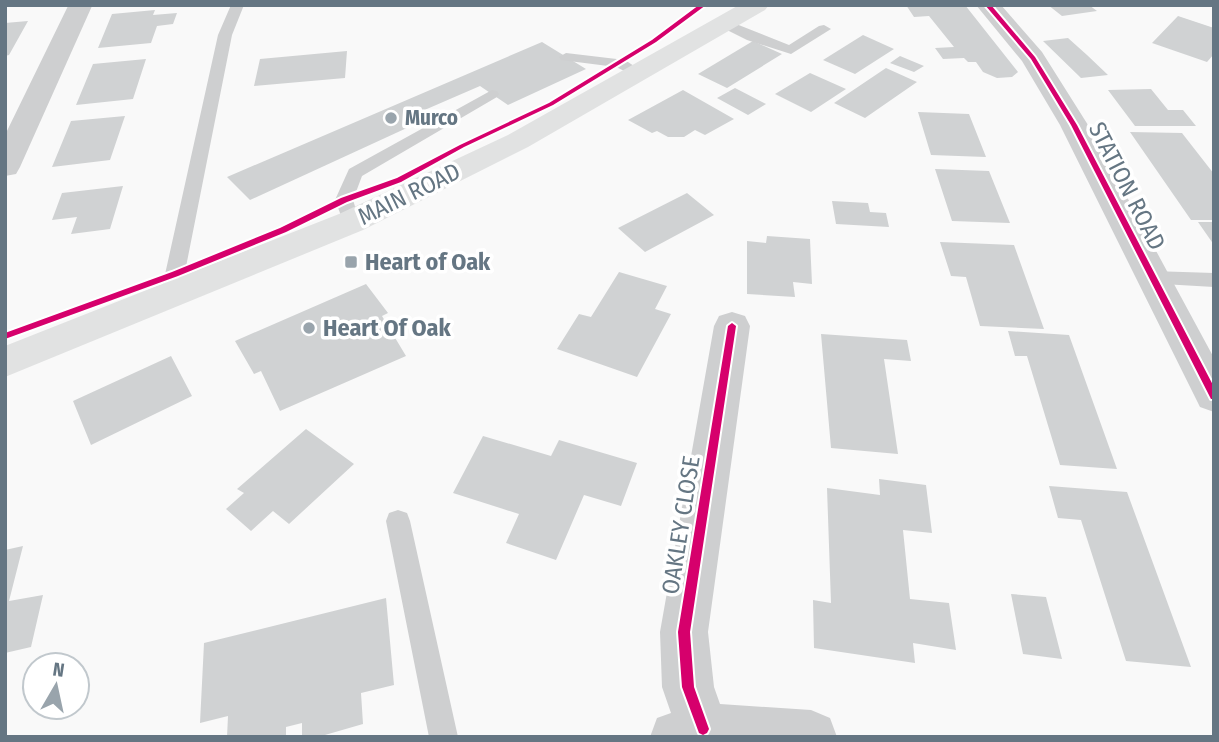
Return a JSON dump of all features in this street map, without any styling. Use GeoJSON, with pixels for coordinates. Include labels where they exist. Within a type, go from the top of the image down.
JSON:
{"type":"FeatureCollection","features":[{"type":"Feature","properties":{"kind":"main road","name":"MAIN ROAD"},"geometry":{"type":"LineString","coordinates":[[5,362],[351,222],[518,141],[758,5]]}},
{"type":"Feature","properties":{"kind":"street","name":"STATION ROAD"},"geometry":{"type":"LineString","coordinates":[[988,5],[1034,58],[1074,125],[1214,396]]}},
{"type":"Feature","properties":{"kind":"street"},"geometry":{"type":"LineString","coordinates":[[5,167],[80,6]]}},
{"type":"Feature","properties":{"kind":"street","name":"OAKLEY CLOSE"},"geometry":{"type":"LineString","coordinates":[[732,326],[684,632],[690,733],[811,737]]}},
{"type":"Feature","properties":{"kind":"lane"},"geometry":{"type":"LineString","coordinates":[[170,297],[225,35],[238,5]]}},
{"type":"Feature","properties":{"kind":"lane"},"geometry":{"type":"LineString","coordinates":[[726,24],[752,37],[791,50],[824,29]]}},
{"type":"Feature","properties":{"kind":"lane"},"geometry":{"type":"LineString","coordinates":[[566,57],[620,63],[639,74]]}},
{"type":"Feature","properties":{"kind":"lane"},"geometry":{"type":"LineString","coordinates":[[351,222],[344,200],[355,173],[492,94]]}},
{"type":"Feature","properties":{"kind":"lane"},"geometry":{"type":"LineString","coordinates":[[1152,278],[1214,279]]}},
{"type":"Feature","properties":{"kind":"lane"},"geometry":{"type":"LineString","coordinates":[[397,521],[418,605],[444,737]]}},
{"type":"Feature","properties":{"kind":"building"},"geometry":{"type":"Polygon","coordinates":[[[906,5],[965,5],[1018,72],[1012,77],[997,78],[983,72],[976,62],[968,62],[964,58],[943,59],[935,48],[954,47],[929,16],[914,17],[906,5]]]}},
{"type":"Feature","properties":{"kind":"building"},"geometry":{"type":"Polygon","coordinates":[[[1048,5],[1089,5],[1097,11],[1062,16],[1048,5]]]}},
{"type":"Feature","properties":{"kind":"building"},"geometry":{"type":"Polygon","coordinates":[[[155,10],[153,15],[177,13],[173,24],[157,26],[151,43],[98,48],[112,14],[155,10]]]}},
{"type":"Feature","properties":{"kind":"building"},"geometry":{"type":"Polygon","coordinates":[[[1178,16],[1214,28],[1214,54],[1207,62],[1152,43],[1178,16]]]}},
{"type":"Feature","properties":{"kind":"building"},"geometry":{"type":"Polygon","coordinates":[[[28,21],[9,55],[5,56],[5,23],[28,21]]]}},
{"type":"Feature","properties":{"kind":"building"},"geometry":{"type":"Polygon","coordinates":[[[863,35],[894,49],[855,74],[823,60],[863,35]]]}},
{"type":"Feature","properties":{"kind":"building"},"geometry":{"type":"Polygon","coordinates":[[[1068,38],[1108,75],[1081,78],[1043,41],[1068,38]]]}},
{"type":"Feature","properties":{"kind":"building"},"geometry":{"type":"Polygon","coordinates":[[[753,41],[782,54],[727,88],[698,74],[753,41]]]}},
{"type":"Feature","properties":{"kind":"building","name":"Murco"},"geometry":{"type":"Polygon","coordinates":[[[542,42],[586,69],[508,105],[480,86],[413,115],[422,121],[250,200],[227,177],[542,42]]]}},
{"type":"Feature","properties":{"kind":"building"},"geometry":{"type":"Polygon","coordinates":[[[347,51],[345,78],[254,86],[260,59],[347,51]]]}},
{"type":"Feature","properties":{"kind":"building"},"geometry":{"type":"Polygon","coordinates":[[[900,56],[924,66],[914,72],[890,63],[900,56]]]}},
{"type":"Feature","properties":{"kind":"building"},"geometry":{"type":"Polygon","coordinates":[[[146,59],[133,99],[76,105],[93,64],[146,59]]]}},
{"type":"Feature","properties":{"kind":"building"},"geometry":{"type":"Polygon","coordinates":[[[886,68],[917,82],[865,118],[834,103],[886,68]]]}},
{"type":"Feature","properties":{"kind":"building"},"geometry":{"type":"Polygon","coordinates":[[[810,73],[846,89],[811,112],[775,94],[810,73]]]}},
{"type":"Feature","properties":{"kind":"building"},"geometry":{"type":"Polygon","coordinates":[[[735,88],[766,104],[748,115],[717,98],[735,88]]]}},
{"type":"Feature","properties":{"kind":"building"},"geometry":{"type":"Polygon","coordinates":[[[1151,89],[1168,110],[1183,110],[1196,126],[1135,126],[1108,90],[1151,89]]]}},
{"type":"Feature","properties":{"kind":"building"},"geometry":{"type":"Polygon","coordinates":[[[683,90],[734,119],[705,135],[695,130],[684,137],[668,137],[657,131],[652,133],[628,120],[683,90]]]}},
{"type":"Feature","properties":{"kind":"building"},"geometry":{"type":"Polygon","coordinates":[[[918,112],[969,114],[986,157],[931,155],[918,112]]]}},
{"type":"Feature","properties":{"kind":"building"},"geometry":{"type":"Polygon","coordinates":[[[125,116],[110,160],[52,167],[71,121],[125,116]]]}},
{"type":"Feature","properties":{"kind":"building"},"geometry":{"type":"Polygon","coordinates":[[[1130,132],[1182,133],[1214,174],[1214,220],[1191,220],[1130,132]]]}},
{"type":"Feature","properties":{"kind":"building"},"geometry":{"type":"Polygon","coordinates":[[[935,169],[989,171],[1010,223],[952,221],[935,169]]]}},
{"type":"Feature","properties":{"kind":"building"},"geometry":{"type":"Polygon","coordinates":[[[123,186],[110,229],[71,234],[77,217],[52,220],[62,193],[123,186]]]}},
{"type":"Feature","properties":{"kind":"building"},"geometry":{"type":"Polygon","coordinates":[[[687,193],[714,215],[645,252],[618,228],[687,193]]]}},
{"type":"Feature","properties":{"kind":"building"},"geometry":{"type":"Polygon","coordinates":[[[832,201],[868,203],[870,212],[886,213],[889,227],[836,224],[832,201]]]}},
{"type":"Feature","properties":{"kind":"building"},"geometry":{"type":"Polygon","coordinates":[[[1198,222],[1214,222],[1214,245],[1198,222]]]}},
{"type":"Feature","properties":{"kind":"building"},"geometry":{"type":"Polygon","coordinates":[[[767,236],[810,239],[812,284],[793,282],[795,297],[747,294],[747,241],[766,243],[767,236]]]}},
{"type":"Feature","properties":{"kind":"building"},"geometry":{"type":"Polygon","coordinates":[[[940,242],[1014,245],[1044,329],[980,326],[966,277],[951,276],[940,242]]]}},
{"type":"Feature","properties":{"kind":"building"},"geometry":{"type":"Polygon","coordinates":[[[619,272],[667,286],[655,309],[671,314],[637,377],[557,349],[579,314],[591,317],[619,272]]]}},
{"type":"Feature","properties":{"kind":"building"},"geometry":{"type":"Polygon","coordinates":[[[366,284],[388,313],[382,316],[406,356],[280,411],[261,371],[254,374],[235,341],[366,284]]]}},
{"type":"Feature","properties":{"kind":"building"},"geometry":{"type":"Polygon","coordinates":[[[1008,331],[1069,335],[1117,469],[1060,465],[1027,356],[1015,356],[1008,331]]]}},
{"type":"Feature","properties":{"kind":"building"},"geometry":{"type":"Polygon","coordinates":[[[821,334],[907,340],[911,361],[884,359],[898,454],[831,448],[821,334]]]}},
{"type":"Feature","properties":{"kind":"building"},"geometry":{"type":"Polygon","coordinates":[[[171,356],[192,396],[91,445],[73,401],[171,356]]]}},
{"type":"Feature","properties":{"kind":"building"},"geometry":{"type":"Polygon","coordinates":[[[306,429],[354,464],[289,524],[273,511],[251,531],[226,509],[244,493],[237,489],[306,429]]]}},
{"type":"Feature","properties":{"kind":"building"},"geometry":{"type":"Polygon","coordinates":[[[483,436],[551,456],[559,440],[637,463],[621,506],[584,495],[556,560],[506,543],[519,514],[453,493],[483,436]]]}},
{"type":"Feature","properties":{"kind":"building"},"geometry":{"type":"Polygon","coordinates":[[[879,479],[926,485],[932,533],[903,530],[910,599],[949,603],[956,650],[913,643],[915,663],[814,648],[813,600],[831,603],[827,488],[880,495],[879,479]]]}},
{"type":"Feature","properties":{"kind":"building"},"geometry":{"type":"Polygon","coordinates":[[[1049,486],[1127,492],[1191,667],[1126,661],[1081,520],[1058,518],[1049,486]]]}},
{"type":"Feature","properties":{"kind":"building"},"geometry":{"type":"Polygon","coordinates":[[[23,546],[9,601],[43,595],[31,647],[5,653],[5,550],[23,546]]]}},
{"type":"Feature","properties":{"kind":"building"},"geometry":{"type":"Polygon","coordinates":[[[1011,594],[1046,597],[1062,659],[1023,654],[1011,594]]]}},
{"type":"Feature","properties":{"kind":"building"},"geometry":{"type":"Polygon","coordinates":[[[386,598],[394,685],[361,693],[363,724],[318,737],[302,737],[302,723],[286,727],[286,737],[227,737],[228,716],[200,723],[204,643],[386,598]]]}},
{"type":"Feature","properties":{"kind":"cycle path"},"geometry":{"type":"LineString","coordinates":[[5,336],[175,274],[283,230],[344,200],[399,180],[462,146],[551,104],[654,41],[703,5]]}},
{"type":"Feature","properties":{"kind":"cycle path"},"geometry":{"type":"LineString","coordinates":[[988,5],[1033,58],[1074,125],[1214,396]]}},
{"type":"Feature","properties":{"kind":"cycle path"},"geometry":{"type":"LineString","coordinates":[[703,729],[688,687],[684,632],[732,326]]}},
{"type":"Feature","properties":{"kind":"place","name":"Murco"},"geometry":{"type":"Point","coordinates":[391,118]}},
{"type":"Feature","properties":{"kind":"place","name":"Heart of Oak"},"geometry":{"type":"Point","coordinates":[351,262]}},
{"type":"Feature","properties":{"kind":"place","name":"Heart Of Oak"},"geometry":{"type":"Point","coordinates":[309,328]}}]}
